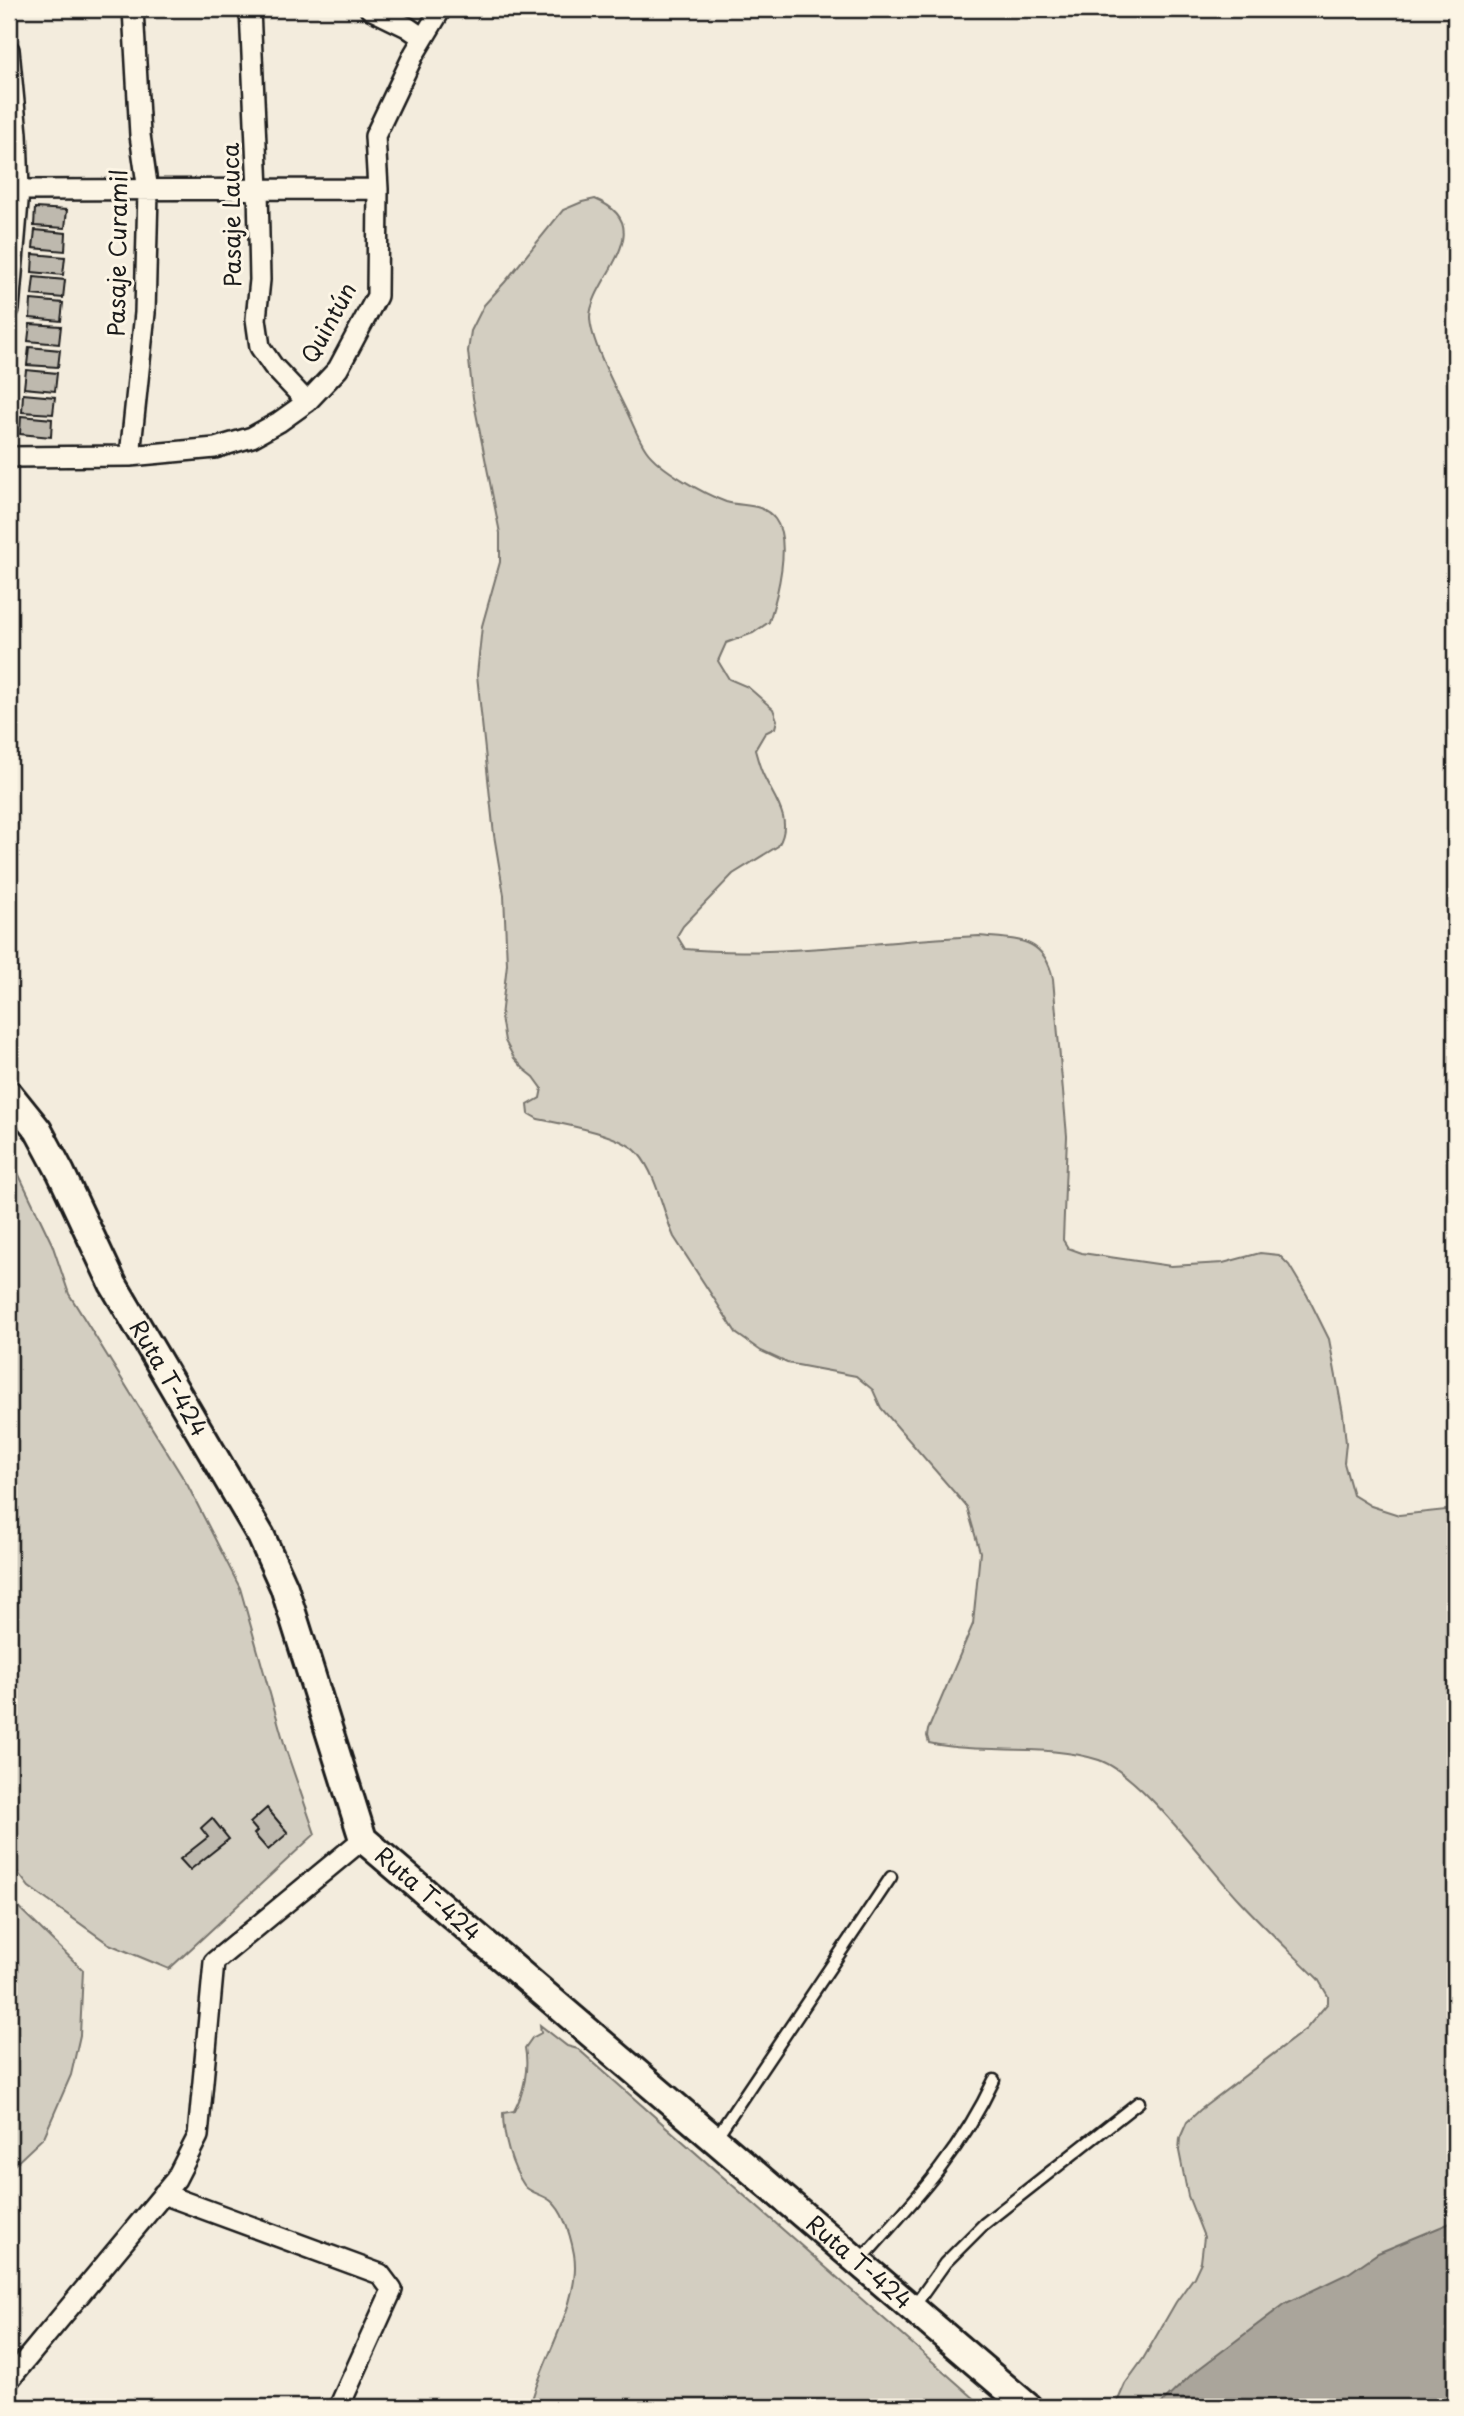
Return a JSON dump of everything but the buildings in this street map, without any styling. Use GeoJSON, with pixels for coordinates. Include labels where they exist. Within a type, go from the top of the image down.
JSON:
{"type":"FeatureCollection","features":[{"type":"Feature","properties":{"kind":"street","name":"Pasaje Curamil"},"geometry":{"type":"LineString","coordinates":[[130,456],[145,313],[148,191],[140,135],[133,9]]}},
{"type":"Feature","properties":{"kind":"street","name":"Pasaje Lauca"},"geometry":{"type":"LineString","coordinates":[[250,9],[260,280],[256,319],[260,347],[273,366],[307,402]]}},
{"type":"Feature","properties":{"kind":"street"},"geometry":{"type":"LineString","coordinates":[[370,9],[423,38]]}},
{"type":"Feature","properties":{"kind":"street","name":"Quintún"},"geometry":{"type":"LineString","coordinates":[[9,457],[130,456],[215,448],[252,437],[307,402],[338,369],[377,296],[378,189],[375,136],[423,38],[441,9]]}},
{"type":"Feature","properties":{"kind":"street"},"geometry":{"type":"LineString","coordinates":[[9,50],[19,190],[9,309]]}},
{"type":"Feature","properties":{"kind":"street"},"geometry":{"type":"LineString","coordinates":[[19,190],[378,189]]}},
{"type":"Feature","properties":{"kind":"street","name":"Ruta T-424"},"geometry":{"type":"LineString","coordinates":[[9,1094],[38,1130],[114,1284],[261,1536],[284,1587],[363,1839],[1028,2407]]}},
{"type":"Feature","properties":{"kind":"street"},"geometry":{"type":"LineString","coordinates":[[9,2380],[176,2179],[198,2136],[214,1962],[363,1839]]}},
{"type":"Feature","properties":{"kind":"street"},"geometry":{"type":"LineString","coordinates":[[163,2194],[380,2274],[391,2290],[339,2407]]}},
{"type":"Feature","properties":{"kind":"lane"},"geometry":{"type":"LineString","coordinates":[[715,2140],[891,1877]]}},
{"type":"Feature","properties":{"kind":"lane"},"geometry":{"type":"LineString","coordinates":[[859,2263],[953,2154],[993,2080]]}},
{"type":"Feature","properties":{"kind":"lane"},"geometry":{"type":"LineString","coordinates":[[913,2309],[945,2263],[984,2224],[1139,2102]]}},
{"type":"Feature","properties":{"kind":"shaded area"},"geometry":{"type":"Polygon","coordinates":[[[595,199],[614,211],[623,224],[623,239],[593,302],[591,327],[605,365],[640,441],[661,465],[694,487],[726,502],[758,507],[770,514],[780,529],[782,541],[781,569],[769,622],[753,633],[726,643],[718,661],[729,679],[748,687],[773,709],[777,720],[775,728],[765,733],[755,750],[783,817],[783,836],[778,846],[733,874],[683,926],[677,936],[685,949],[795,950],[979,936],[1017,940],[1036,948],[1049,965],[1053,979],[1067,1136],[1063,1240],[1068,1248],[1082,1253],[1171,1266],[1223,1263],[1260,1253],[1279,1255],[1289,1265],[1307,1295],[1329,1339],[1343,1414],[1346,1443],[1344,1463],[1353,1495],[1371,1506],[1399,1515],[1455,1509],[1455,2407],[1115,2407],[1125,2384],[1201,2262],[1204,2237],[1188,2196],[1179,2151],[1180,2138],[1187,2122],[1306,2029],[1328,2003],[1328,1996],[1318,1979],[1238,1899],[1153,1801],[1116,1769],[1099,1760],[1058,1752],[929,1743],[928,1730],[973,1624],[980,1552],[967,1507],[881,1408],[873,1390],[856,1376],[787,1363],[761,1351],[737,1334],[674,1237],[655,1183],[638,1153],[619,1140],[538,1119],[529,1114],[528,1105],[540,1098],[542,1088],[514,1058],[505,1041],[501,1017],[507,964],[504,895],[494,835],[477,675],[482,626],[500,562],[500,533],[473,398],[468,351],[471,331],[484,305],[563,210],[595,199]]]}},
{"type":"Feature","properties":{"kind":"shaded area"},"geometry":{"type":"Polygon","coordinates":[[[9,1154],[52,1244],[69,1294],[188,1486],[240,1588],[286,1750],[315,1834],[169,1969],[109,1944],[29,1887],[9,1861],[9,1154]]]}},
{"type":"Feature","properties":{"kind":"shaded area"},"geometry":{"type":"Polygon","coordinates":[[[9,1898],[83,1970],[80,2035],[71,2075],[44,2137],[9,2170],[9,1898]]]}},
{"type":"Feature","properties":{"kind":"shaded area"},"geometry":{"type":"Polygon","coordinates":[[[540,2025],[567,2046],[578,2049],[984,2407],[530,2407],[566,2311],[575,2272],[573,2248],[563,2218],[551,2201],[524,2185],[512,2160],[504,2131],[503,2113],[514,2111],[523,2088],[526,2072],[525,2048],[532,2038],[541,2033],[540,2025]]]}},
{"type":"Feature","properties":{"kind":"shaded area"},"geometry":{"type":"Polygon","coordinates":[[[1455,2221],[1455,2407],[1158,2407],[1192,2374],[1286,2303],[1349,2273],[1378,2253],[1455,2221]]]}}]}
